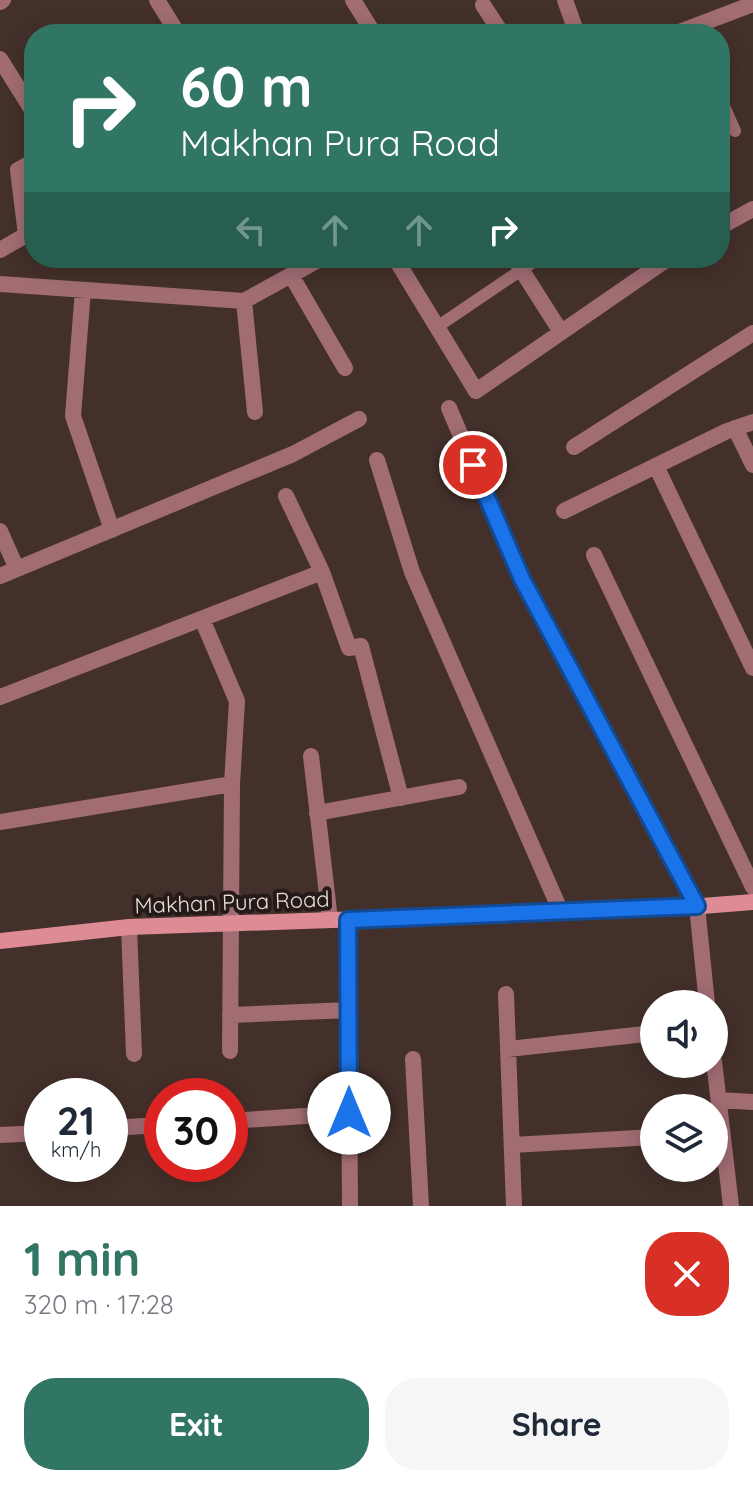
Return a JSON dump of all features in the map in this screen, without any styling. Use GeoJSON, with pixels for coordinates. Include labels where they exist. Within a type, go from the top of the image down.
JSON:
{"type":"FeatureCollection","features":[{"type":"Feature","properties":{"kind":"street"},"geometry":{"type":"LineString","coordinates":[[157,0],[172,24]]}},
{"type":"Feature","properties":{"kind":"street"},"geometry":{"type":"LineString","coordinates":[[353,0],[368,24]]}},
{"type":"Feature","properties":{"kind":"street"},"geometry":{"type":"LineString","coordinates":[[565,0],[573,24]]}},
{"type":"Feature","properties":{"kind":"street"},"geometry":{"type":"LineString","coordinates":[[704,24],[753,4]]}},
{"type":"Feature","properties":{"kind":"street"},"geometry":{"type":"LineString","coordinates":[[483,5],[495,24]]}},
{"type":"Feature","properties":{"kind":"street"},"geometry":{"type":"LineString","coordinates":[[0,59],[24,97]]}},
{"type":"Feature","properties":{"kind":"street"},"geometry":{"type":"LineString","coordinates":[[24,167],[18,170],[24,219]]}},
{"type":"Feature","properties":{"kind":"street"},"geometry":{"type":"LineString","coordinates":[[730,222],[753,209]]}},
{"type":"Feature","properties":{"kind":"street"},"geometry":{"type":"LineString","coordinates":[[0,250],[24,236]]}},
{"type":"Feature","properties":{"kind":"street"},"geometry":{"type":"LineString","coordinates":[[0,284],[244,301],[304,268]]}},
{"type":"Feature","properties":{"kind":"street"},"geometry":{"type":"LineString","coordinates":[[401,268],[476,391],[654,268]]}},
{"type":"Feature","properties":{"kind":"street"},"geometry":{"type":"LineString","coordinates":[[521,268],[561,332]]}},
{"type":"Feature","properties":{"kind":"street"},"geometry":{"type":"LineString","coordinates":[[291,275],[345,368]]}},
{"type":"Feature","properties":{"kind":"street"},"geometry":{"type":"LineString","coordinates":[[83,290],[73,416],[112,530]]}},
{"type":"Feature","properties":{"kind":"street"},"geometry":{"type":"LineString","coordinates":[[244,301],[255,412]]}},
{"type":"Feature","properties":{"kind":"street"},"geometry":{"type":"LineString","coordinates":[[574,447],[753,333]]}},
{"type":"Feature","properties":{"kind":"street"},"geometry":{"type":"LineString","coordinates":[[449,408],[522,579],[697,906],[706,990]]}},
{"type":"Feature","properties":{"kind":"street"},"geometry":{"type":"LineString","coordinates":[[0,576],[293,454],[359,419]]}},
{"type":"Feature","properties":{"kind":"street"},"geometry":{"type":"LineString","coordinates":[[564,511],[753,422]]}},
{"type":"Feature","properties":{"kind":"street"},"geometry":{"type":"LineString","coordinates":[[735,428],[753,465]]}},
{"type":"Feature","properties":{"kind":"street"},"geometry":{"type":"LineString","coordinates":[[377,460],[412,572],[561,912]]}},
{"type":"Feature","properties":{"kind":"street"},"geometry":{"type":"LineString","coordinates":[[656,466],[753,668]]}},
{"type":"Feature","properties":{"kind":"street"},"geometry":{"type":"LineString","coordinates":[[286,496],[322,572],[349,648],[361,646],[401,798]]}},
{"type":"Feature","properties":{"kind":"street"},"geometry":{"type":"LineString","coordinates":[[0,531],[17,569]]}},
{"type":"Feature","properties":{"kind":"street"},"geometry":{"type":"LineString","coordinates":[[594,555],[753,887]]}},
{"type":"Feature","properties":{"kind":"street"},"geometry":{"type":"LineString","coordinates":[[0,697],[322,572]]}},
{"type":"Feature","properties":{"kind":"street"},"geometry":{"type":"LineString","coordinates":[[202,619],[237,701],[232,784],[230,1051]]}},
{"type":"Feature","properties":{"kind":"street"},"geometry":{"type":"LineString","coordinates":[[311,756],[330,920]]}},
{"type":"Feature","properties":{"kind":"street"},"geometry":{"type":"LineString","coordinates":[[0,822],[232,784]]}},
{"type":"Feature","properties":{"kind":"street"},"geometry":{"type":"LineString","coordinates":[[317,813],[459,787]]}},
{"type":"Feature","properties":{"kind":"street","name":"Makhan Pura Road"},"geometry":{"type":"LineString","coordinates":[[1,937],[129,927],[753,902]]}},
{"type":"Feature","properties":{"kind":"street"},"geometry":{"type":"LineString","coordinates":[[348,920],[350,1206]]}},
{"type":"Feature","properties":{"kind":"street"},"geometry":{"type":"LineString","coordinates":[[129,927],[134,1054]]}},
{"type":"Feature","properties":{"kind":"street"},"geometry":{"type":"LineString","coordinates":[[506,994],[514,1206]]}},
{"type":"Feature","properties":{"kind":"street"},"geometry":{"type":"LineString","coordinates":[[230,1015],[349,1010]]}},
{"type":"Feature","properties":{"kind":"street"},"geometry":{"type":"LineString","coordinates":[[508,1049],[640,1035]]}},
{"type":"Feature","properties":{"kind":"street"},"geometry":{"type":"LineString","coordinates":[[413,1059],[421,1206]]}},
{"type":"Feature","properties":{"kind":"street"},"geometry":{"type":"LineString","coordinates":[[728,1101],[753,1102]]}},
{"type":"Feature","properties":{"kind":"street"},"geometry":{"type":"LineString","coordinates":[[248,1120],[349,1113]]}},
{"type":"Feature","properties":{"kind":"street"},"geometry":{"type":"LineString","coordinates":[[0,1135],[24,1134]]}},
{"type":"Feature","properties":{"kind":"street"},"geometry":{"type":"LineString","coordinates":[[512,1145],[640,1138]]}},
{"type":"Feature","properties":{"kind":"street"},"geometry":{"type":"LineString","coordinates":[[727,1182],[731,1206]]}},
{"type":"Feature","properties":{"kind":"lane"},"geometry":{"type":"LineString","coordinates":[[730,120],[735,131]]}},
{"type":"Feature","properties":{"kind":"lane"},"geometry":{"type":"LineString","coordinates":[[437,327],[513,268]]}},
{"type":"Feature","properties":{"kind":"route"},"geometry":{"type":"LineString","coordinates":[[349,1113],[348,920],[697,906],[522,579],[473,465]]}}]}
